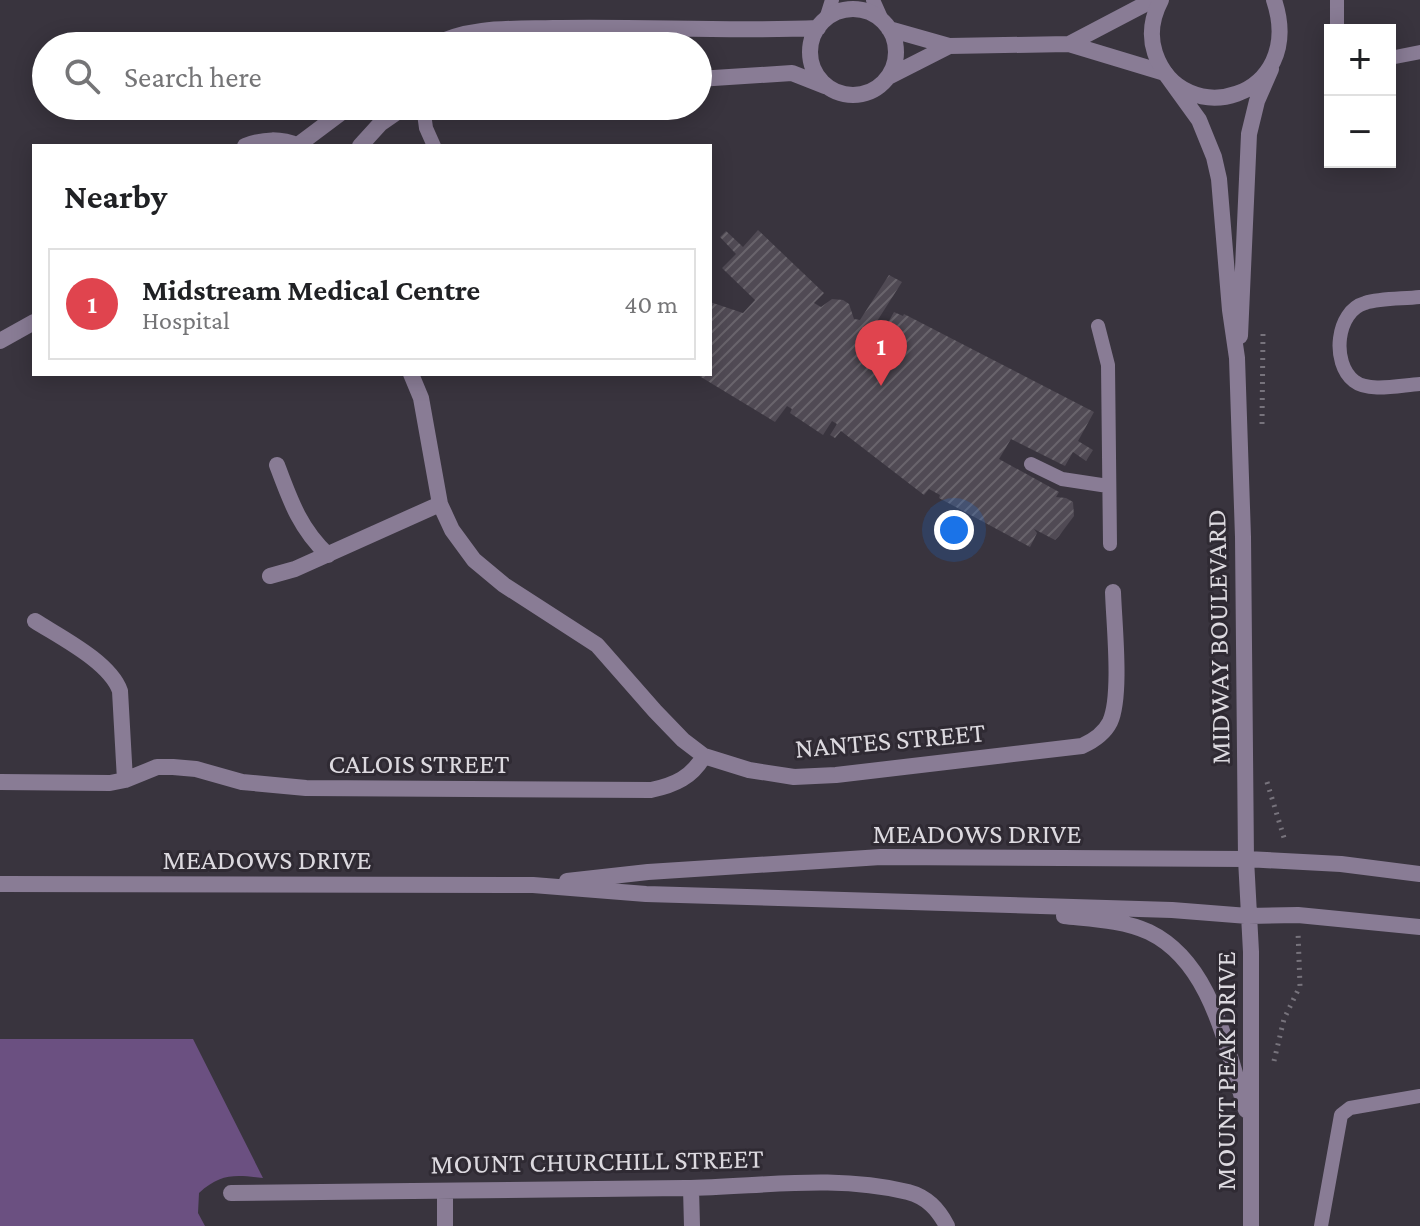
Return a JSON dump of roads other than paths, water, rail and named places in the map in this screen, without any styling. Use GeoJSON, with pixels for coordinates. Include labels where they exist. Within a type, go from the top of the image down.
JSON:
{"type":"FeatureCollection","features":[{"type":"Feature","properties":{"kind":"street"},"geometry":{"type":"LineString","coordinates":[[1069,44],[1153,0]]}},
{"type":"Feature","properties":{"kind":"street","name":"MIDWAY BOULEVARD"},"geometry":{"type":"LineString","coordinates":[[1161,0],[1156,10],[1152,36],[1157,60],[1199,120],[1217,168],[1237,358],[1243,537],[1248,916]]}},
{"type":"Feature","properties":{"kind":"street","name":"MIDWAY BOULEVARD"},"geometry":{"type":"LineString","coordinates":[[1237,358],[1242,319],[1249,134],[1257,101],[1279,47],[1280,22],[1274,0]]}},
{"type":"Feature","properties":{"kind":"street"},"geometry":{"type":"LineString","coordinates":[[480,32],[582,28],[768,30],[822,23],[837,13],[860,10],[885,25],[949,46],[1069,44],[1165,73],[1184,89],[1207,97],[1231,96],[1254,87],[1271,69]]}},
{"type":"Feature","properties":{"kind":"street"},"geometry":{"type":"LineString","coordinates":[[822,23],[810,52],[818,77],[827,87]]}},
{"type":"Feature","properties":{"kind":"street"},"geometry":{"type":"LineString","coordinates":[[885,25],[896,52],[888,77]]}},
{"type":"Feature","properties":{"kind":"street"},"geometry":{"type":"LineString","coordinates":[[712,78],[792,73],[840,93],[854,95],[867,93],[888,77],[949,46]]}},
{"type":"Feature","properties":{"kind":"street"},"geometry":{"type":"LineString","coordinates":[[300,144],[332,120]]}},
{"type":"Feature","properties":{"kind":"street"},"geometry":{"type":"LineString","coordinates":[[362,144],[386,120]]}},
{"type":"Feature","properties":{"kind":"street"},"geometry":{"type":"LineString","coordinates":[[251,144],[263,140],[295,144]]}},
{"type":"Feature","properties":{"kind":"street"},"geometry":{"type":"LineString","coordinates":[[0,341],[32,323]]}},
{"type":"Feature","properties":{"kind":"street","name":"NANTES STREET"},"geometry":{"type":"LineString","coordinates":[[412,376],[421,398],[440,504],[452,530],[474,560],[504,585],[597,645],[683,740],[704,756],[749,770],[794,777],[836,775],[1082,746],[1095,740],[1108,726],[1115,706],[1113,592]]}},
{"type":"Feature","properties":{"kind":"street"},"geometry":{"type":"LineString","coordinates":[[277,465],[298,519],[312,540],[328,555]]}},
{"type":"Feature","properties":{"kind":"street"},"geometry":{"type":"LineString","coordinates":[[270,576],[286,573],[440,504]]}},
{"type":"Feature","properties":{"kind":"street"},"geometry":{"type":"LineString","coordinates":[[35,621],[105,667],[117,682],[125,780]]}},
{"type":"Feature","properties":{"kind":"street","name":"CALOIS STREET"},"geometry":{"type":"LineString","coordinates":[[0,782],[110,783],[157,767],[173,767],[196,769],[242,782],[306,788],[651,790],[671,786],[689,775],[704,756]]}},
{"type":"Feature","properties":{"kind":"street","name":"MEADOWS DRIVE"},"geometry":{"type":"LineString","coordinates":[[533,885],[648,872],[881,857],[1246,859],[1420,874]]}},
{"type":"Feature","properties":{"kind":"street","name":"MEADOWS DRIVE"},"geometry":{"type":"LineString","coordinates":[[0,884],[533,885],[646,894],[1172,910],[1248,916],[1298,915],[1420,927]]}},
{"type":"Feature","properties":{"kind":"street"},"geometry":{"type":"LineString","coordinates":[[941,902],[1107,921],[1147,931],[1170,945],[1189,963],[1207,991],[1251,1123]]}},
{"type":"Feature","properties":{"kind":"street","name":"MOUNT PEAK DRIVE"},"geometry":{"type":"LineString","coordinates":[[1248,916],[1251,952],[1249,1223]]}},
{"type":"Feature","properties":{"kind":"street","name":"MOUNT CHURCHILL STREET"},"geometry":{"type":"LineString","coordinates":[[231,1193],[691,1188],[838,1181],[912,1193],[927,1200],[939,1211],[947,1226]]}},
{"type":"Feature","properties":{"kind":"street"},"geometry":{"type":"LineString","coordinates":[[691,1188],[692,1226]]}},
{"type":"Feature","properties":{"kind":"street"},"geometry":{"type":"LineString","coordinates":[[445,1191],[445,1226]]}},
{"type":"Feature","properties":{"kind":"lane"},"geometry":{"type":"LineString","coordinates":[[822,23],[832,0]]}},
{"type":"Feature","properties":{"kind":"lane"},"geometry":{"type":"LineString","coordinates":[[873,0],[885,25]]}},
{"type":"Feature","properties":{"kind":"lane"},"geometry":{"type":"LineString","coordinates":[[1337,0],[1337,24]]}},
{"type":"Feature","properties":{"kind":"lane"},"geometry":{"type":"LineString","coordinates":[[1396,57],[1420,52]]}},
{"type":"Feature","properties":{"kind":"lane"},"geometry":{"type":"LineString","coordinates":[[425,120],[433,144]]}},
{"type":"Feature","properties":{"kind":"lane"},"geometry":{"type":"LineString","coordinates":[[1420,297],[1363,303],[1346,315],[1340,334],[1343,365],[1353,380],[1367,387],[1420,384]]}},
{"type":"Feature","properties":{"kind":"lane"},"geometry":{"type":"LineString","coordinates":[[1098,326],[1108,365],[1110,544]]}},
{"type":"Feature","properties":{"kind":"lane"},"geometry":{"type":"LineString","coordinates":[[1031,464],[1062,479],[1108,486]]}},
{"type":"Feature","properties":{"kind":"lane"},"geometry":{"type":"LineString","coordinates":[[1321,1226],[1341,1115],[1350,1108],[1420,1096]]}},
{"type":"Feature","properties":{"kind":"place","name":"Midstream Medical Centre"},"geometry":{"type":"Point","coordinates":[881,386]}}]}
